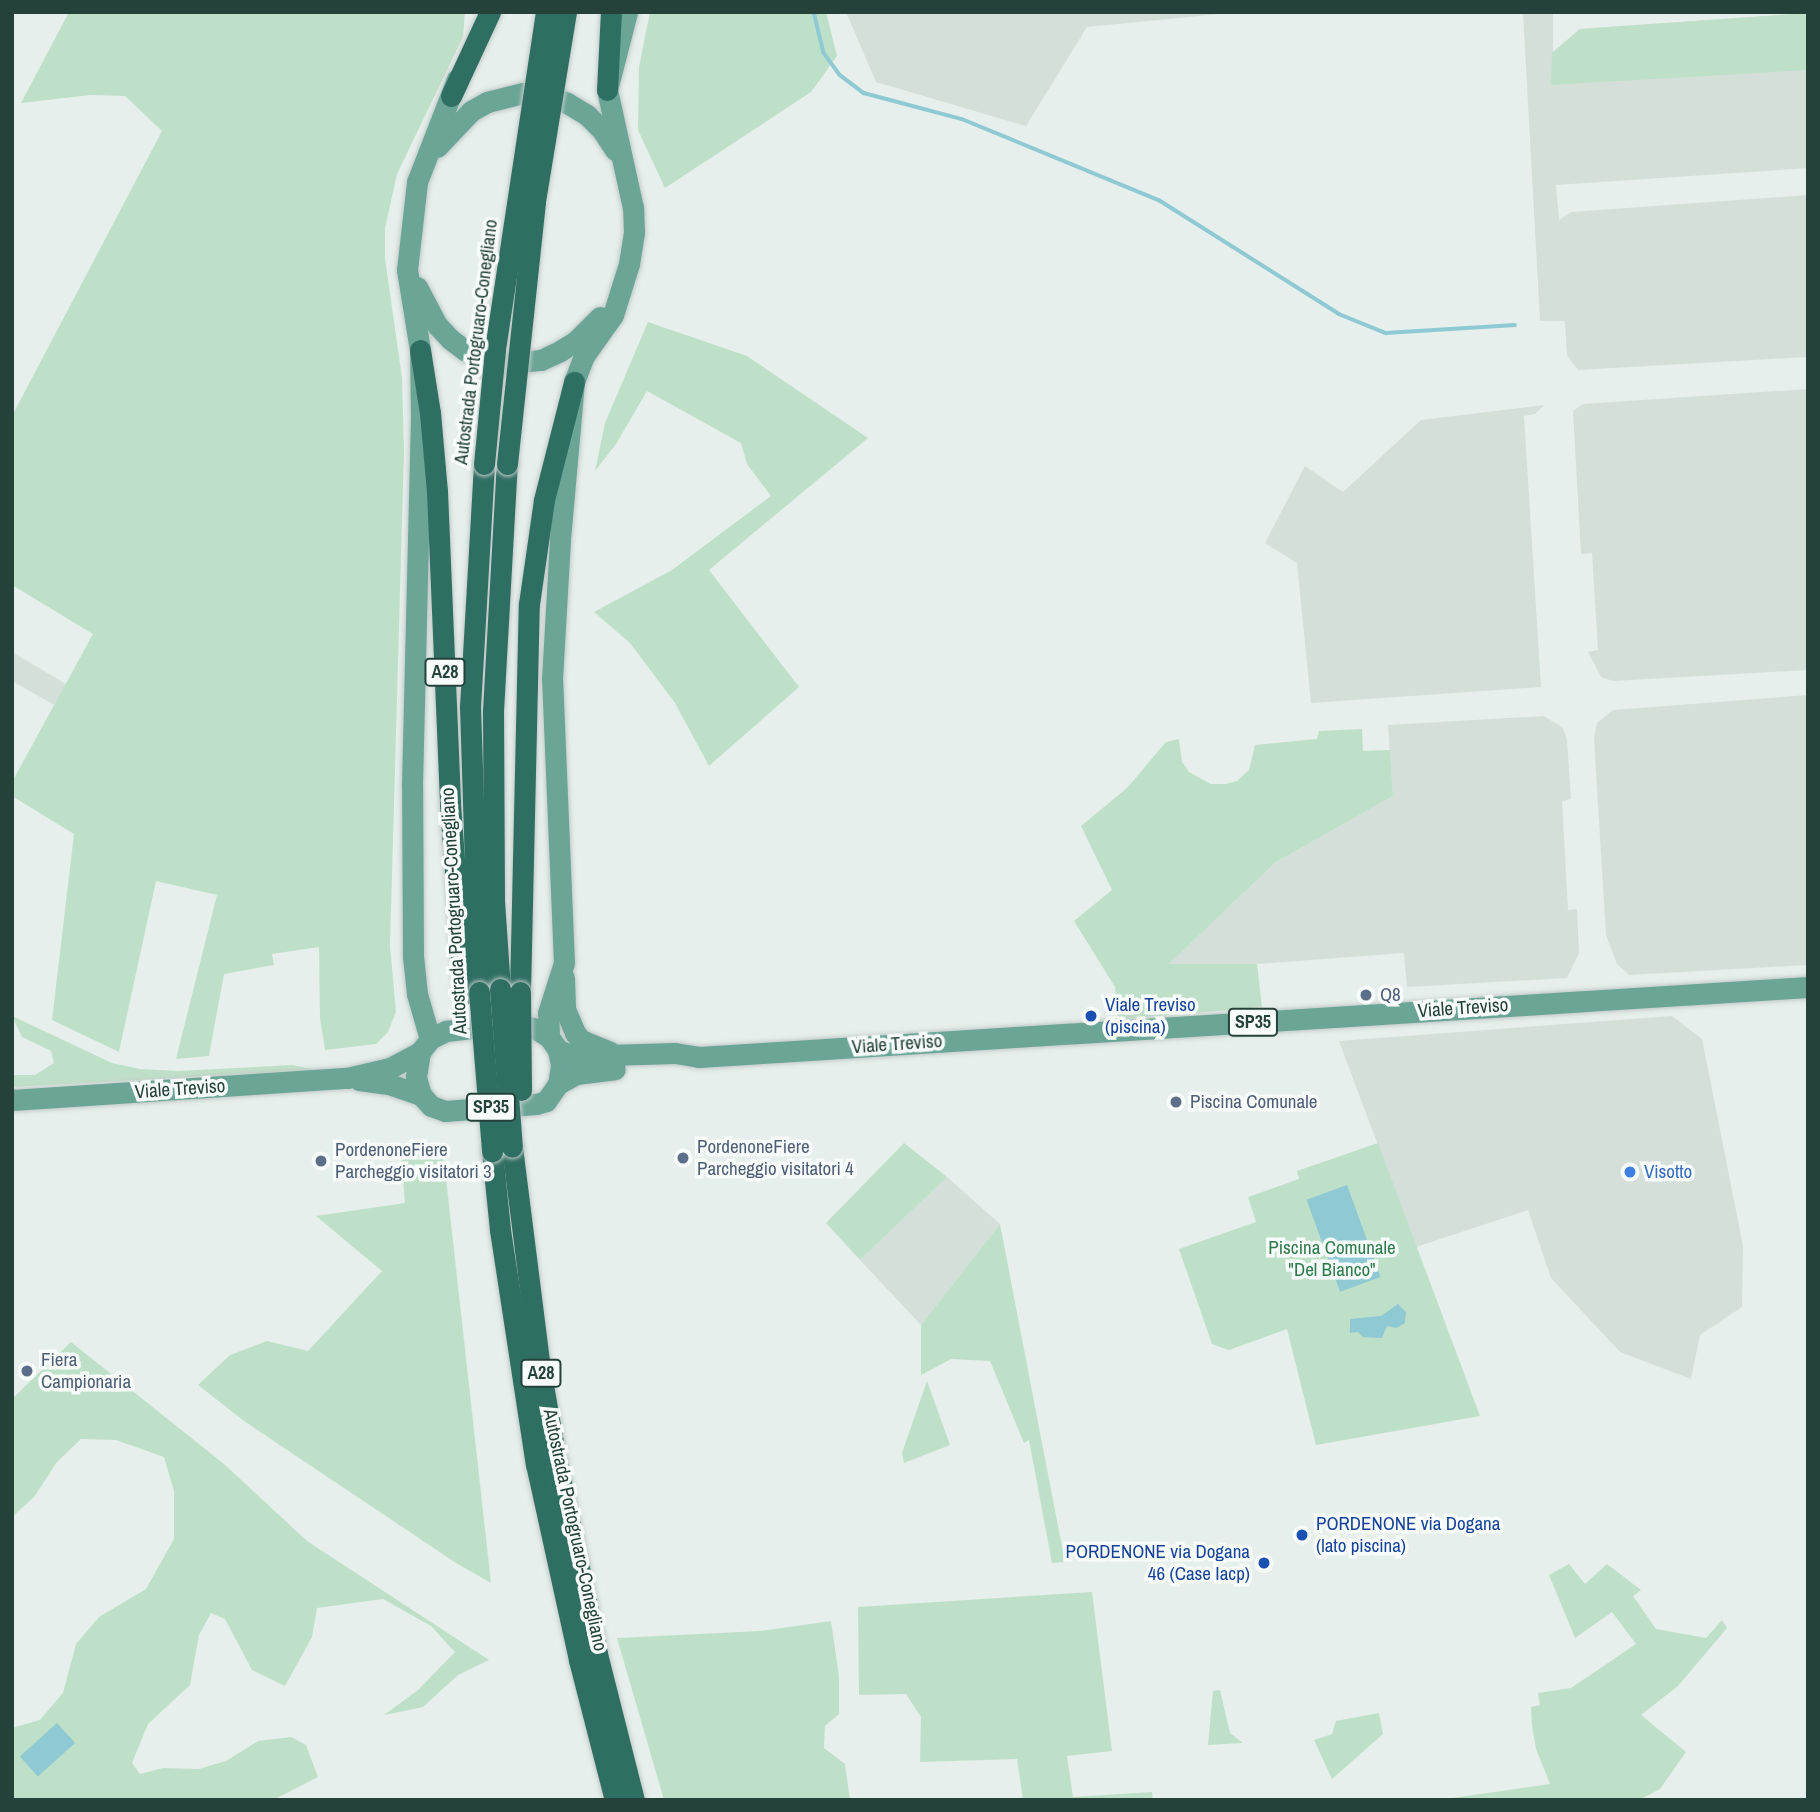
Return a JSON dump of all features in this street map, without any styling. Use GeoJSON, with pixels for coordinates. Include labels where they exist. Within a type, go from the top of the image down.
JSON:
{"type":"FeatureCollection","features":[{"type":"Feature","properties":{"kind":"highway"},"geometry":{"type":"LineString","coordinates":[[451,96],[490,12]]}},
{"type":"Feature","properties":{"kind":"highway","name":"Autostrada Portogruaro-Conegliano"},"geometry":{"type":"LineString","coordinates":[[471,993],[470,707],[484,464],[497,336],[546,12]]}},
{"type":"Feature","properties":{"kind":"highway","name":"Autostrada Portogruaro-Conegliano"},"geometry":{"type":"LineString","coordinates":[[566,12],[535,201],[507,464],[493,711],[494,900],[510,991],[500,1230],[536,1464],[574,1597],[615,1800]]}},
{"type":"Feature","properties":{"kind":"highway"},"geometry":{"type":"LineString","coordinates":[[607,90],[611,12]]}},
{"type":"Feature","properties":{"kind":"highway","name":"A28"},"geometry":{"type":"LineString","coordinates":[[420,350],[430,413],[437,491],[451,831],[471,993],[502,1150]]}},
{"type":"Feature","properties":{"kind":"highway"},"geometry":{"type":"LineString","coordinates":[[510,991],[529,604],[544,500],[574,382]]}},
{"type":"Feature","properties":{"kind":"highway","name":"Autostrada Portogruaro-Conegliano"},"geometry":{"type":"LineString","coordinates":[[502,1150],[525,1252],[574,1597]]}},
{"type":"Feature","properties":{"kind":"highway","name":"Autostrada Portogruaro-Conegliano"},"geometry":{"type":"LineString","coordinates":[[588,1657],[634,1800]]}},
{"type":"Feature","properties":{"kind":"main road"},"geometry":{"type":"LineString","coordinates":[[421,1094],[416,1077],[425,1046],[412,956],[420,350],[407,270],[408,237],[417,182],[451,96],[478,12]]}},
{"type":"Feature","properties":{"kind":"main road"},"geometry":{"type":"LineString","coordinates":[[622,1055],[581,1040],[575,1033],[565,1009],[552,679],[560,539],[574,382],[584,356],[613,315],[634,232],[633,208],[607,90],[627,12]]}},
{"type":"Feature","properties":{"kind":"main road"},"geometry":{"type":"LineString","coordinates":[[417,182],[439,143],[454,125],[486,102],[523,93],[540,93],[558,99],[587,115],[602,131],[623,164]]}},
{"type":"Feature","properties":{"kind":"main road"},"geometry":{"type":"LineString","coordinates":[[408,237],[415,279],[423,303],[437,325],[466,351],[487,361],[516,365],[560,351],[598,320],[622,282]]}},
{"type":"Feature","properties":{"kind":"main road"},"geometry":{"type":"LineString","coordinates":[[558,1084],[561,1066],[548,1013],[564,962]]}},
{"type":"Feature","properties":{"kind":"main road","name":"Viale Treviso"},"geometry":{"type":"LineString","coordinates":[[347,1078],[389,1084],[421,1094],[431,1106],[445,1111],[536,1104],[546,1101],[558,1084],[589,1071],[675,1064],[699,1057],[1808,988]]}},
{"type":"Feature","properties":{"kind":"main road","name":"Viale Treviso"},"geometry":{"type":"LineString","coordinates":[[12,1100],[347,1078],[390,1068],[446,1031],[514,1023],[536,1029],[574,1056],[675,1053],[699,1057]]}},
{"type":"Feature","properties":{"kind":"shaded area"},"geometry":{"type":"Polygon","coordinates":[[[846,12],[1240,12],[1087,27],[1026,126],[876,82],[846,12]]]}},
{"type":"Feature","properties":{"kind":"shaded area"},"geometry":{"type":"Polygon","coordinates":[[[1523,12],[1553,12],[1553,52],[1580,29],[1808,13],[1808,168],[1556,185],[1559,220],[1571,212],[1808,195],[1808,357],[1578,370],[1567,355],[1565,321],[1540,321],[1523,12]]]}},
{"type":"Feature","properties":{"kind":"shaded area"},"geometry":{"type":"Polygon","coordinates":[[[1808,389],[1808,670],[1613,681],[1601,677],[1588,652],[1598,650],[1592,553],[1581,554],[1573,411],[1583,404],[1808,389]]]}},
{"type":"Feature","properties":{"kind":"shaded area"},"geometry":{"type":"Polygon","coordinates":[[[1544,405],[1535,414],[1524,416],[1541,687],[1311,703],[1297,563],[1265,543],[1305,466],[1343,492],[1421,420],[1544,405]]]}},
{"type":"Feature","properties":{"kind":"shaded area"},"geometry":{"type":"Polygon","coordinates":[[[12,652],[66,684],[54,705],[12,681],[12,652]]]}},
{"type":"Feature","properties":{"kind":"shaded area"},"geometry":{"type":"Polygon","coordinates":[[[1808,695],[1808,965],[1629,975],[1617,964],[1606,935],[1594,739],[1597,723],[1613,710],[1808,695]]]}},
{"type":"Feature","properties":{"kind":"shaded area"},"geometry":{"type":"Polygon","coordinates":[[[1544,716],[1563,728],[1567,740],[1571,799],[1562,801],[1568,910],[1577,909],[1579,953],[1567,978],[1407,987],[1404,953],[1257,964],[1168,965],[1276,862],[1393,796],[1388,725],[1544,716]]]}},
{"type":"Feature","properties":{"kind":"shaded area"},"geometry":{"type":"Polygon","coordinates":[[[1672,1016],[1702,1039],[1743,1246],[1742,1307],[1700,1335],[1691,1379],[1620,1352],[1551,1278],[1528,1210],[1416,1247],[1339,1041],[1672,1016]]]}},
{"type":"Feature","properties":{"kind":"shaded area"},"geometry":{"type":"Polygon","coordinates":[[[947,1177],[1000,1224],[921,1325],[860,1260],[947,1177]]]}},
{"type":"Feature","properties":{"kind":"green space"},"geometry":{"type":"Polygon","coordinates":[[[69,12],[465,12],[463,37],[397,174],[385,228],[385,258],[402,378],[404,450],[390,946],[396,1012],[388,1032],[376,1044],[325,1050],[320,1018],[319,947],[272,954],[274,965],[224,974],[209,1056],[176,1059],[217,895],[156,881],[119,1052],[52,1020],[74,834],[12,796],[12,782],[93,634],[12,585],[12,416],[162,131],[125,96],[91,95],[21,103],[69,12]]]}},
{"type":"Feature","properties":{"kind":"green space"},"geometry":{"type":"Polygon","coordinates":[[[650,12],[826,12],[837,56],[811,92],[665,188],[638,130],[639,67],[650,12]]]}},
{"type":"Feature","properties":{"kind":"green space"},"geometry":{"type":"Polygon","coordinates":[[[1808,13],[1808,70],[1551,85],[1552,53],[1580,29],[1808,13]]]}},
{"type":"Feature","properties":{"kind":"green space"},"geometry":{"type":"Polygon","coordinates":[[[648,322],[747,356],[868,438],[709,570],[799,687],[709,766],[675,703],[630,643],[594,612],[672,570],[771,496],[747,464],[741,443],[647,391],[616,444],[595,471],[605,423],[648,322]]]}},
{"type":"Feature","properties":{"kind":"green space"},"geometry":{"type":"Polygon","coordinates":[[[1362,729],[1363,751],[1390,750],[1393,796],[1276,862],[1169,964],[1257,964],[1262,1007],[1123,1019],[1117,1015],[1115,987],[1074,921],[1112,890],[1081,826],[1127,788],[1166,742],[1179,739],[1182,762],[1189,772],[1211,784],[1226,784],[1237,781],[1249,770],[1255,745],[1317,739],[1319,731],[1362,729]]]}},
{"type":"Feature","properties":{"kind":"green space"},"geometry":{"type":"Polygon","coordinates":[[[12,1016],[112,1063],[140,1069],[178,1071],[293,1065],[315,1070],[12,1087],[12,1075],[35,1075],[54,1063],[51,1051],[22,1037],[12,1016]]]}},
{"type":"Feature","properties":{"kind":"green space"},"geometry":{"type":"Polygon","coordinates":[[[904,1143],[947,1177],[860,1260],[826,1223],[904,1143]]]}},
{"type":"Feature","properties":{"kind":"green space","name":"Piscina Comunale \"Del Bianco\""},"geometry":{"type":"Polygon","coordinates":[[[1378,1143],[1480,1416],[1316,1445],[1287,1329],[1229,1350],[1212,1344],[1179,1249],[1256,1222],[1248,1197],[1299,1179],[1297,1171],[1378,1143]]]}},
{"type":"Feature","properties":{"kind":"green space"},"geometry":{"type":"Polygon","coordinates":[[[400,1144],[443,1151],[491,1583],[456,1563],[244,1421],[198,1385],[230,1355],[267,1341],[308,1351],[382,1271],[316,1216],[405,1203],[400,1144]]]}},
{"type":"Feature","properties":{"kind":"green space"},"geometry":{"type":"Polygon","coordinates":[[[1000,1224],[1065,1562],[1052,1563],[1029,1440],[1024,1443],[990,1361],[951,1359],[921,1375],[921,1325],[1000,1224]]]}},
{"type":"Feature","properties":{"kind":"green space"},"geometry":{"type":"Polygon","coordinates":[[[71,1342],[224,1464],[307,1541],[489,1660],[458,1675],[423,1707],[384,1715],[418,1690],[455,1652],[431,1626],[383,1599],[317,1608],[312,1637],[285,1686],[252,1670],[225,1619],[211,1613],[199,1635],[190,1685],[148,1724],[132,1763],[140,1774],[163,1768],[199,1769],[226,1761],[258,1741],[291,1737],[306,1745],[318,1777],[273,1800],[12,1800],[12,1728],[40,1720],[63,1693],[76,1644],[99,1617],[146,1589],[174,1539],[174,1491],[164,1457],[116,1440],[81,1439],[57,1462],[34,1497],[12,1517],[12,1399],[71,1342]]]}},
{"type":"Feature","properties":{"kind":"green space"},"geometry":{"type":"Polygon","coordinates":[[[927,1381],[950,1445],[904,1463],[902,1453],[927,1381]]]}},
{"type":"Feature","properties":{"kind":"green space"},"geometry":{"type":"Polygon","coordinates":[[[1569,1564],[1585,1584],[1607,1564],[1641,1590],[1633,1596],[1656,1629],[1706,1638],[1722,1620],[1727,1628],[1678,1686],[1641,1715],[1686,1752],[1660,1789],[1639,1800],[1438,1800],[1550,1784],[1536,1749],[1532,1725],[1531,1707],[1540,1705],[1538,1693],[1571,1688],[1636,1644],[1612,1612],[1575,1638],[1549,1575],[1569,1564]]]}},
{"type":"Feature","properties":{"kind":"green space"},"geometry":{"type":"Polygon","coordinates":[[[1092,1592],[1112,1751],[1067,1756],[1073,1797],[1152,1792],[1153,1800],[1023,1800],[1017,1759],[920,1762],[921,1717],[906,1694],[859,1695],[858,1607],[1092,1592]]]}},
{"type":"Feature","properties":{"kind":"green space"},"geometry":{"type":"Polygon","coordinates":[[[831,1621],[839,1676],[839,1714],[825,1726],[824,1748],[845,1764],[850,1800],[664,1800],[617,1638],[760,1631],[831,1621]]]}},
{"type":"Feature","properties":{"kind":"green space"},"geometry":{"type":"Polygon","coordinates":[[[1220,1690],[1230,1733],[1243,1743],[1208,1745],[1213,1691],[1220,1690]]]}},
{"type":"Feature","properties":{"kind":"green space"},"geometry":{"type":"Polygon","coordinates":[[[1379,1713],[1383,1734],[1332,1779],[1314,1740],[1332,1734],[1336,1721],[1379,1713]]]}},
{"type":"Feature","properties":{"kind":"water"},"geometry":{"type":"Polygon","coordinates":[[[1347,1185],[1381,1277],[1340,1292],[1307,1200],[1347,1185]]]}},
{"type":"Feature","properties":{"kind":"water"},"geometry":{"type":"Polygon","coordinates":[[[1398,1304],[1406,1312],[1405,1323],[1396,1328],[1387,1326],[1382,1338],[1363,1337],[1358,1332],[1350,1333],[1350,1319],[1381,1316],[1398,1304]]]}},
{"type":"Feature","properties":{"kind":"water"},"geometry":{"type":"Polygon","coordinates":[[[57,1723],[75,1743],[38,1777],[20,1756],[57,1723]]]}},
{"type":"Feature","properties":{"kind":"waterway"},"geometry":{"type":"LineString","coordinates":[[814,12],[824,53],[840,75],[864,93],[962,119],[1159,200],[1339,314],[1386,333],[1515,325]]}},
{"type":"Feature","properties":{"kind":"place","name":"Q8"},"geometry":{"type":"Point","coordinates":[1366,995]}},
{"type":"Feature","properties":{"kind":"place","name":"Viale Treviso (piscina)"},"geometry":{"type":"Point","coordinates":[1091,1016]}},
{"type":"Feature","properties":{"kind":"place","name":"Piscina Comunale"},"geometry":{"type":"Point","coordinates":[1176,1102]}},
{"type":"Feature","properties":{"kind":"place","name":"PordenoneFiere Parcheggio visitatori 4"},"geometry":{"type":"Point","coordinates":[683,1158]}},
{"type":"Feature","properties":{"kind":"place","name":"PordenoneFiere Parcheggio visitatori 3"},"geometry":{"type":"Point","coordinates":[321,1161]}},
{"type":"Feature","properties":{"kind":"place","name":"Visotto"},"geometry":{"type":"Point","coordinates":[1630,1172]}},
{"type":"Feature","properties":{"kind":"place","name":"Fiera Campionaria"},"geometry":{"type":"Point","coordinates":[27,1371]}},
{"type":"Feature","properties":{"kind":"place","name":"PORDENONE via Dogana (lato piscina)"},"geometry":{"type":"Point","coordinates":[1302,1535]}},
{"type":"Feature","properties":{"kind":"place","name":"PORDENONE via Dogana 46 (Case Iacp)"},"geometry":{"type":"Point","coordinates":[1264,1563]}}]}
